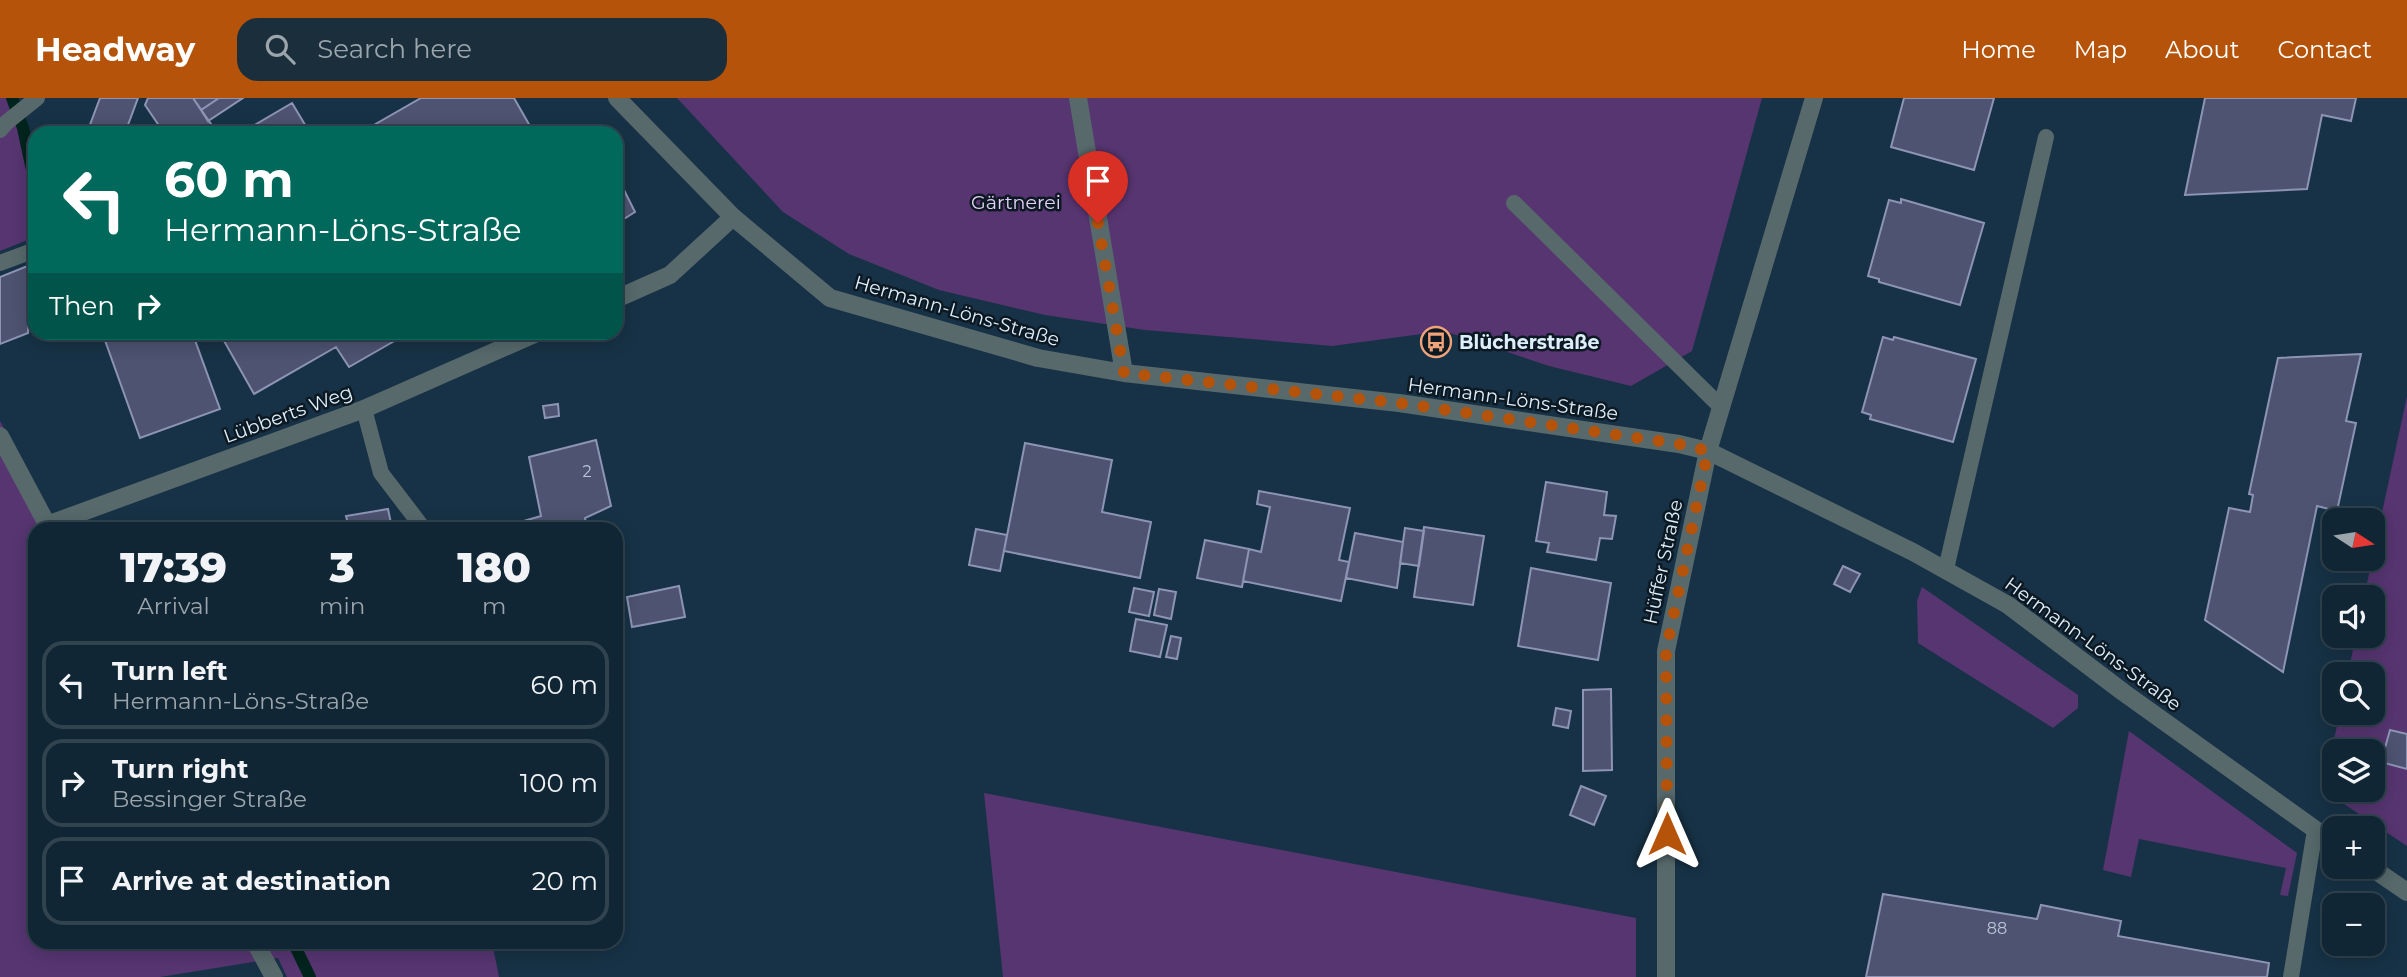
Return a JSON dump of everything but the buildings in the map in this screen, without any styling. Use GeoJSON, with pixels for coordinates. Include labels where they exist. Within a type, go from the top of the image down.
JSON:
{"type":"FeatureCollection","features":[{"type":"Feature","properties":{"kind":"street","name":"Hermann-Löns-Straße"},"geometry":{"type":"LineString","coordinates":[[617,98],[733,217],[830,298],[1038,358],[1124,373],[1399,403],[1679,444],[1708,451],[1946,569],[2008,605],[2322,835]]}},
{"type":"Feature","properties":{"kind":"street"},"geometry":{"type":"LineString","coordinates":[[1078,98],[1124,373]]}},
{"type":"Feature","properties":{"kind":"street"},"geometry":{"type":"LineString","coordinates":[[1708,451],[1814,98]]}},
{"type":"Feature","properties":{"kind":"street"},"geometry":{"type":"LineString","coordinates":[[623,296],[670,275],[733,217]]}},
{"type":"Feature","properties":{"kind":"street","name":"Lübberts Weg"},"geometry":{"type":"LineString","coordinates":[[61,522],[364,409],[521,340]]}},
{"type":"Feature","properties":{"kind":"street"},"geometry":{"type":"LineString","coordinates":[[0,436],[45,522]]}},
{"type":"Feature","properties":{"kind":"street","name":"Hüffer Straße"},"geometry":{"type":"LineString","coordinates":[[1667,977],[1666,651],[1708,451]]}},
{"type":"Feature","properties":{"kind":"street"},"geometry":{"type":"LineString","coordinates":[[2385,877],[2407,892]]}},
{"type":"Feature","properties":{"kind":"street"},"geometry":{"type":"LineString","coordinates":[[260,949],[274,977]]}},
{"type":"Feature","properties":{"kind":"lane"},"geometry":{"type":"LineString","coordinates":[[3,126],[34,101]]}},
{"type":"Feature","properties":{"kind":"lane"},"geometry":{"type":"LineString","coordinates":[[1946,569],[2046,137]]}},
{"type":"Feature","properties":{"kind":"lane"},"geometry":{"type":"LineString","coordinates":[[1514,203],[1721,407]]}},
{"type":"Feature","properties":{"kind":"lane"},"geometry":{"type":"LineString","coordinates":[[0,263],[28,253]]}},
{"type":"Feature","properties":{"kind":"lane"},"geometry":{"type":"LineString","coordinates":[[364,409],[382,473],[419,522]]}},
{"type":"Feature","properties":{"kind":"lane"},"geometry":{"type":"LineString","coordinates":[[2291,977],[2315,830]]}},
{"type":"Feature","properties":{"kind":"green space"},"geometry":{"type":"Polygon","coordinates":[[[0,98],[18,98],[28,134],[28,240],[0,251],[0,98]]]}},
{"type":"Feature","properties":{"kind":"green space","name":"Gärtnerei"},"geometry":{"type":"Polygon","coordinates":[[[677,98],[1762,98],[1692,351],[1631,386],[1549,366],[1444,331],[1332,346],[1145,330],[1045,315],[939,290],[849,254],[783,212],[677,98]]]}},
{"type":"Feature","properties":{"kind":"green space"},"geometry":{"type":"Polygon","coordinates":[[[2407,396],[2407,846],[2385,831],[2385,816],[2362,816],[2341,802],[2385,802],[2385,739],[2334,739],[2337,725],[2385,725],[2385,662],[2350,662],[2353,648],[2385,648],[2385,585],[2367,585],[2370,571],[2385,571],[2383,508],[2407,396]]]}},
{"type":"Feature","properties":{"kind":"green space"},"geometry":{"type":"Polygon","coordinates":[[[0,421],[56,522],[28,522],[28,949],[493,949],[499,977],[287,977],[278,958],[160,977],[0,977],[0,421]]]}},
{"type":"Feature","properties":{"kind":"green space"},"geometry":{"type":"Polygon","coordinates":[[[1922,587],[2078,695],[2078,708],[2053,728],[1918,643],[1917,601],[1922,587]]]}},
{"type":"Feature","properties":{"kind":"green space"},"geometry":{"type":"Polygon","coordinates":[[[2129,731],[2297,853],[2288,896],[2280,895],[2286,868],[2139,839],[2131,877],[2103,870],[2129,731]]]}},
{"type":"Feature","properties":{"kind":"green space"},"geometry":{"type":"Polygon","coordinates":[[[984,793],[1636,918],[1636,977],[1003,977],[984,793]]]}},
{"type":"Feature","properties":{"kind":"waterway"},"geometry":{"type":"LineString","coordinates":[[12,98],[28,151]]}},
{"type":"Feature","properties":{"kind":"waterway"},"geometry":{"type":"LineString","coordinates":[[296,949],[310,977]]}},
{"type":"Feature","properties":{"kind":"place","name":"Blücherstraße"},"geometry":{"type":"Point","coordinates":[1436,342]}},
{"type":"Feature","properties":{"kind":"route"},"geometry":{"type":"LineString","coordinates":[[1098,223],[1124,373],[1399,403],[1679,444],[1708,451],[1666,651],[1667,834]]}}]}
